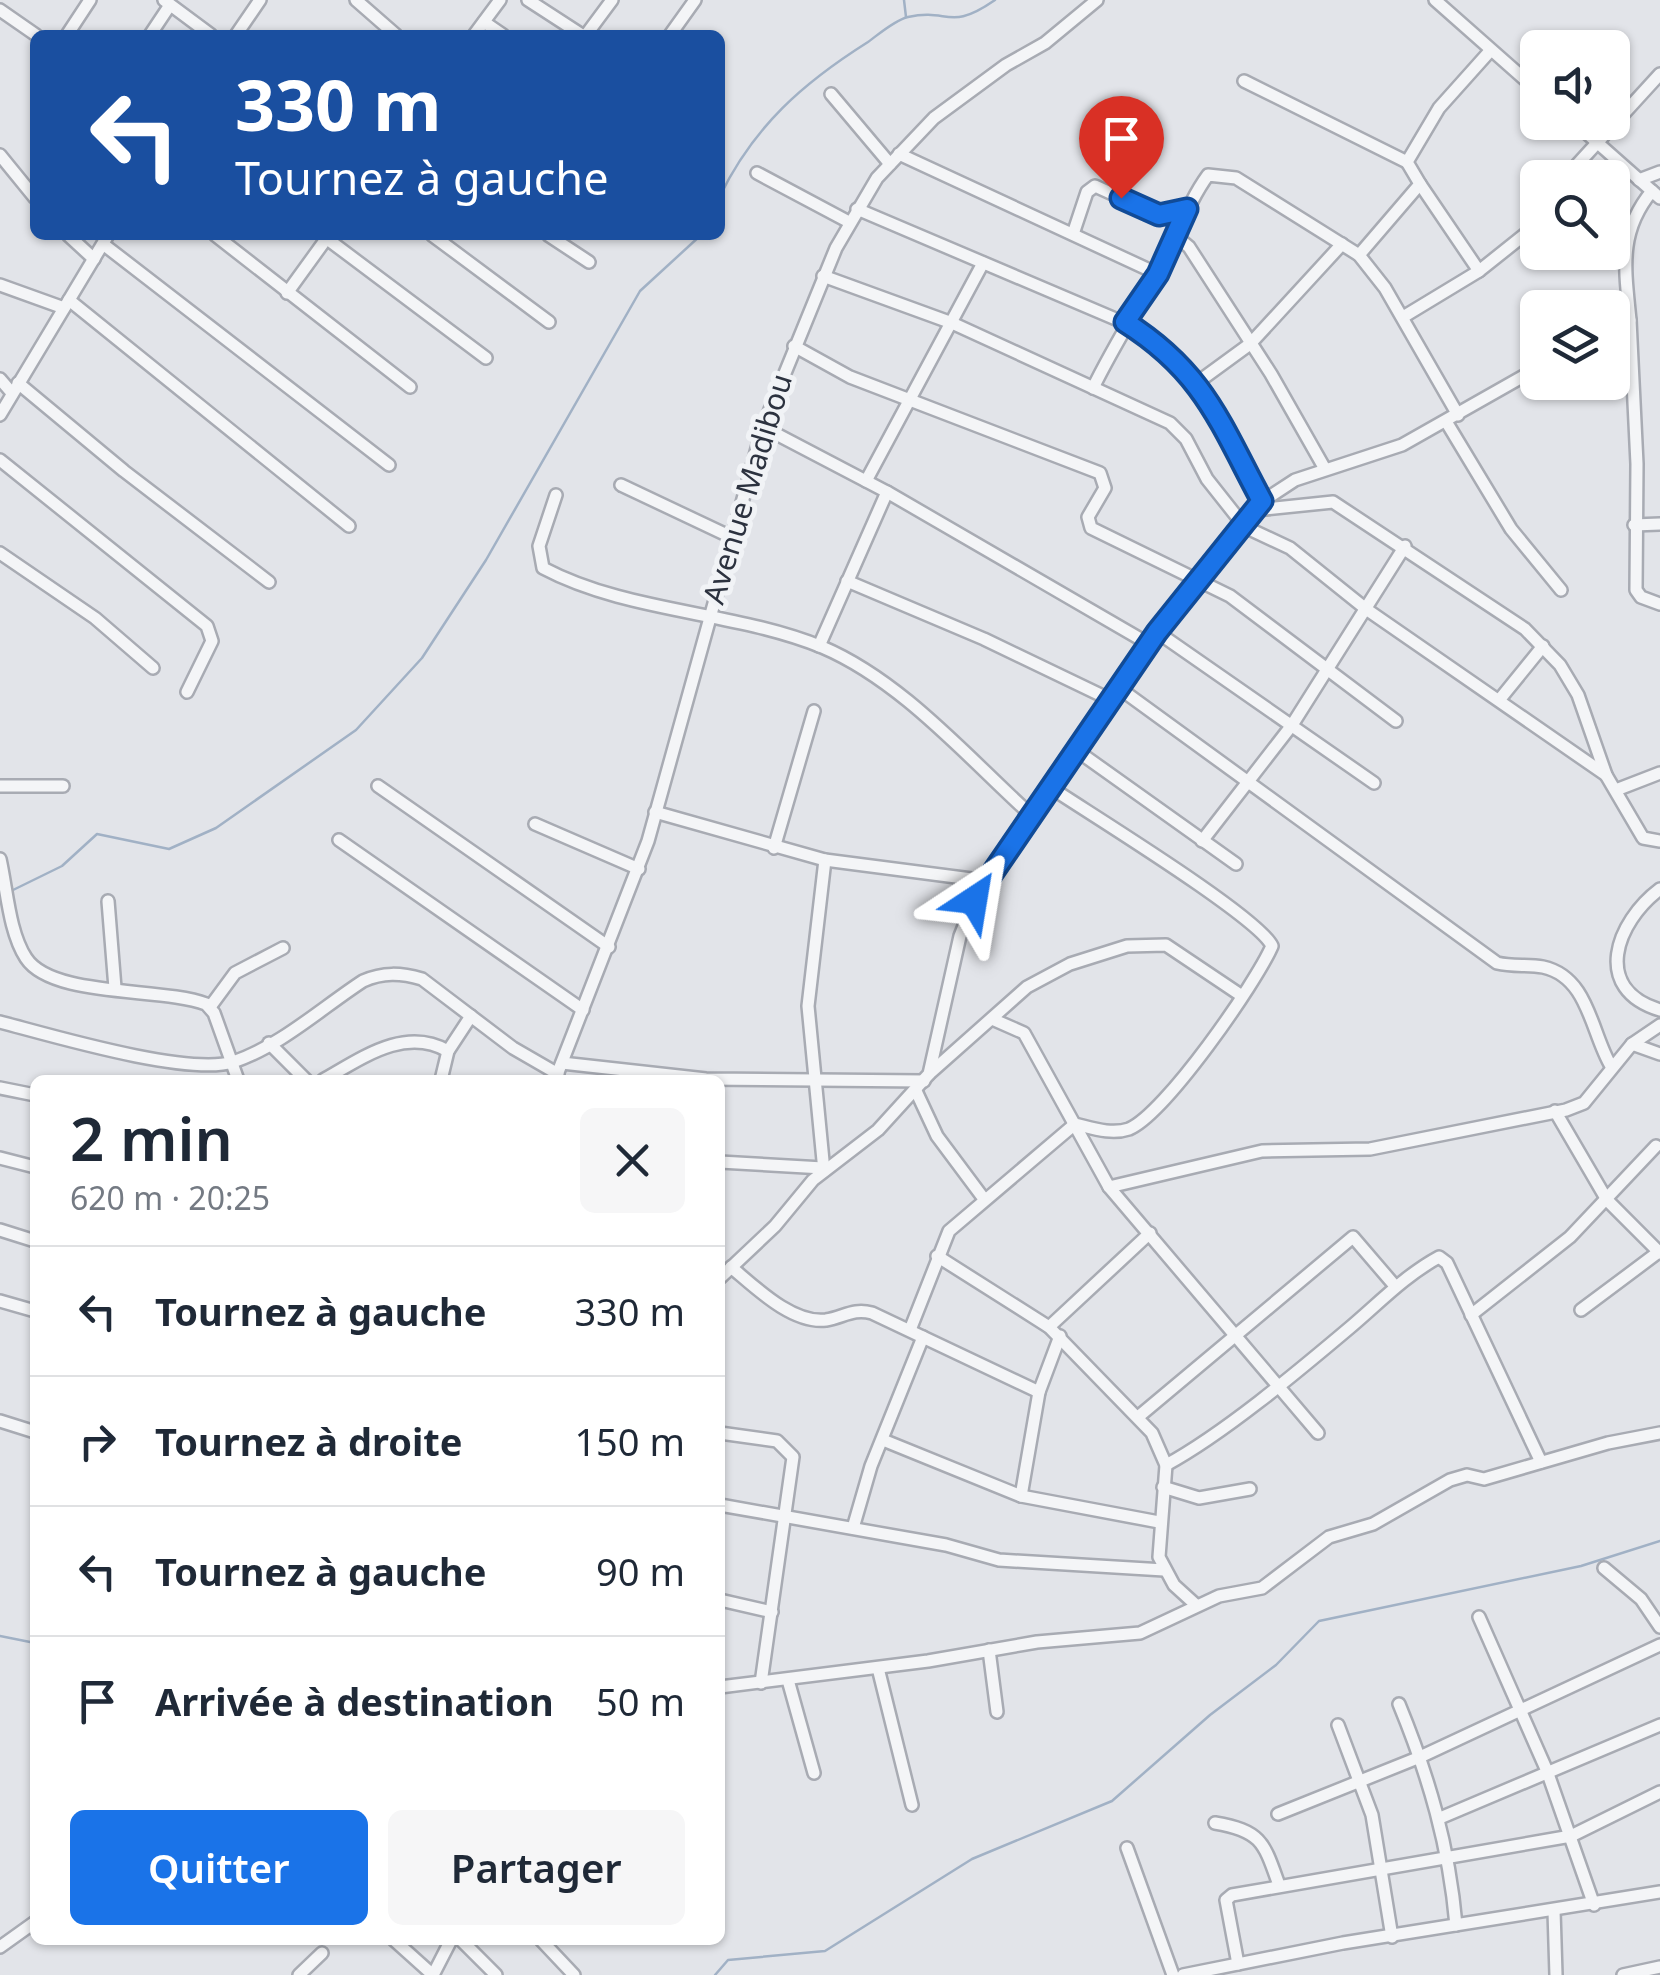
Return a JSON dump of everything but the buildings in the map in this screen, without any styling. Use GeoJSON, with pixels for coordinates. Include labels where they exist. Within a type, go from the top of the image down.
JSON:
{"type":"FeatureCollection","features":[{"type":"Feature","properties":{"kind":"street"},"geometry":{"type":"LineString","coordinates":[[70,30],[90,0]]}},
{"type":"Feature","properties":{"kind":"street"},"geometry":{"type":"LineString","coordinates":[[239,30],[260,0]]}},
{"type":"Feature","properties":{"kind":"street"},"geometry":{"type":"LineString","coordinates":[[356,0],[390,30]]}},
{"type":"Feature","properties":{"kind":"street"},"geometry":{"type":"LineString","coordinates":[[478,30],[500,0]]}},
{"type":"Feature","properties":{"kind":"street"},"geometry":{"type":"LineString","coordinates":[[588,30],[612,0]]}},
{"type":"Feature","properties":{"kind":"street"},"geometry":{"type":"LineString","coordinates":[[674,30],[695,0]]}},
{"type":"Feature","properties":{"kind":"street","name":"Avenue Madibou"},"geometry":{"type":"LineString","coordinates":[[558,1072],[639,869],[763,427],[823,276],[849,222],[894,159],[934,118],[1006,65],[1045,44],[1097,0]]}},
{"type":"Feature","properties":{"kind":"street"},"geometry":{"type":"LineString","coordinates":[[1435,0],[1520,76]]}},
{"type":"Feature","properties":{"kind":"street"},"geometry":{"type":"LineString","coordinates":[[530,1],[576,30]]}},
{"type":"Feature","properties":{"kind":"street"},"geometry":{"type":"LineString","coordinates":[[153,30],[168,2],[204,30]]}},
{"type":"Feature","properties":{"kind":"street"},"geometry":{"type":"LineString","coordinates":[[0,10],[30,31]]}},
{"type":"Feature","properties":{"kind":"street"},"geometry":{"type":"LineString","coordinates":[[484,22],[496,30]]}},
{"type":"Feature","properties":{"kind":"street"},"geometry":{"type":"LineString","coordinates":[[1407,162],[1438,108],[1490,51]]}},
{"type":"Feature","properties":{"kind":"street"},"geometry":{"type":"LineString","coordinates":[[1580,160],[1660,74]]}},
{"type":"Feature","properties":{"kind":"street"},"geometry":{"type":"LineString","coordinates":[[1244,81],[1407,162],[1479,271]]}},
{"type":"Feature","properties":{"kind":"street"},"geometry":{"type":"LineString","coordinates":[[831,94],[894,159],[1158,274]]}},
{"type":"Feature","properties":{"kind":"street"},"geometry":{"type":"LineString","coordinates":[[1596,141],[1656,194],[1636,211],[1627,233],[1623,256],[1627,290]]}},
{"type":"Feature","properties":{"kind":"street"},"geometry":{"type":"LineString","coordinates":[[0,155],[30,192]]}},
{"type":"Feature","properties":{"kind":"street"},"geometry":{"type":"LineString","coordinates":[[1640,180],[1660,172]]}},
{"type":"Feature","properties":{"kind":"street"},"geometry":{"type":"LineString","coordinates":[[757,173],[849,222]]}},
{"type":"Feature","properties":{"kind":"street"},"geometry":{"type":"LineString","coordinates":[[1093,388],[1125,322],[1158,274],[1187,209],[1208,175],[1222,173],[1359,255],[1402,316],[1511,529],[1562,590]]}},
{"type":"Feature","properties":{"kind":"street"},"geometry":{"type":"LineString","coordinates":[[1359,255],[1420,184]]}},
{"type":"Feature","properties":{"kind":"street"},"geometry":{"type":"LineString","coordinates":[[1073,234],[1087,192],[1095,186],[1159,215],[1187,209]]}},
{"type":"Feature","properties":{"kind":"street"},"geometry":{"type":"LineString","coordinates":[[857,208],[1125,322],[1150,338],[1198,382],[1259,506]]}},
{"type":"Feature","properties":{"kind":"street"},"geometry":{"type":"LineString","coordinates":[[1177,237],[1189,247],[1325,469]]}},
{"type":"Feature","properties":{"kind":"street"},"geometry":{"type":"LineString","coordinates":[[1402,316],[1479,271],[1520,238]]}},
{"type":"Feature","properties":{"kind":"street"},"geometry":{"type":"LineString","coordinates":[[74,240],[94,258]]}},
{"type":"Feature","properties":{"kind":"street"},"geometry":{"type":"LineString","coordinates":[[0,416],[105,240]]}},
{"type":"Feature","properties":{"kind":"street"},"geometry":{"type":"LineString","coordinates":[[107,240],[389,465]]}},
{"type":"Feature","properties":{"kind":"street"},"geometry":{"type":"LineString","coordinates":[[220,240],[410,387]]}},
{"type":"Feature","properties":{"kind":"street"},"geometry":{"type":"LineString","coordinates":[[287,293],[323,240]]}},
{"type":"Feature","properties":{"kind":"street"},"geometry":{"type":"LineString","coordinates":[[331,240],[486,358]]}},
{"type":"Feature","properties":{"kind":"street"},"geometry":{"type":"LineString","coordinates":[[439,240],[549,322]]}},
{"type":"Feature","properties":{"kind":"street"},"geometry":{"type":"LineString","coordinates":[[556,240],[589,262]]}},
{"type":"Feature","properties":{"kind":"street"},"geometry":{"type":"LineString","coordinates":[[1198,382],[1250,344],[1342,244]]}},
{"type":"Feature","properties":{"kind":"street"},"geometry":{"type":"LineString","coordinates":[[866,480],[983,263]]}},
{"type":"Feature","properties":{"kind":"street"},"geometry":{"type":"LineString","coordinates":[[823,276],[952,323],[1170,422],[1186,439],[1207,478],[1244,526],[1290,548],[1366,609],[1606,775]]}},
{"type":"Feature","properties":{"kind":"street"},"geometry":{"type":"LineString","coordinates":[[0,285],[66,304],[348,526]]}},
{"type":"Feature","properties":{"kind":"street"},"geometry":{"type":"LineString","coordinates":[[1630,320],[1637,464],[1636,590],[1640,597],[1660,604]]}},
{"type":"Feature","properties":{"kind":"street"},"geometry":{"type":"LineString","coordinates":[[794,346],[850,377],[1100,474],[1105,488],[1088,517],[1090,528],[1202,580],[1326,666],[1396,721]]}},
{"type":"Feature","properties":{"kind":"street"},"geometry":{"type":"LineString","coordinates":[[0,379],[269,582]]}},
{"type":"Feature","properties":{"kind":"street"},"geometry":{"type":"LineString","coordinates":[[984,1199],[937,1136],[923,1082],[960,936],[986,881],[1157,632],[1259,506],[1295,480],[1402,446],[1520,379]]}},
{"type":"Feature","properties":{"kind":"street"},"geometry":{"type":"LineString","coordinates":[[763,427],[866,480],[1149,644]]}},
{"type":"Feature","properties":{"kind":"street"},"geometry":{"type":"LineString","coordinates":[[0,460],[208,626],[212,641],[187,692]]}},
{"type":"Feature","properties":{"kind":"street"},"geometry":{"type":"LineString","coordinates":[[621,485],[732,537]]}},
{"type":"Feature","properties":{"kind":"street"},"geometry":{"type":"LineString","coordinates":[[819,646],[886,492]]}},
{"type":"Feature","properties":{"kind":"street"},"geometry":{"type":"LineString","coordinates":[[556,495],[539,546],[544,568],[819,646],[872,675],[1030,814]]}},
{"type":"Feature","properties":{"kind":"street"},"geometry":{"type":"LineString","coordinates":[[1259,506],[1333,502],[1405,546],[1467,593],[1509,616],[1543,646],[1578,695],[1606,775],[1643,838],[1660,841]]}},
{"type":"Feature","properties":{"kind":"street"},"geometry":{"type":"LineString","coordinates":[[1634,525],[1660,524]]}},
{"type":"Feature","properties":{"kind":"street"},"geometry":{"type":"LineString","coordinates":[[1202,842],[1292,725],[1405,546]]}},
{"type":"Feature","properties":{"kind":"street"},"geometry":{"type":"LineString","coordinates":[[0,552],[95,618],[154,668]]}},
{"type":"Feature","properties":{"kind":"street"},"geometry":{"type":"LineString","coordinates":[[847,582],[984,639],[1112,700]]}},
{"type":"Feature","properties":{"kind":"street"},"geometry":{"type":"LineString","coordinates":[[1157,632],[1374,784]]}},
{"type":"Feature","properties":{"kind":"street"},"geometry":{"type":"LineString","coordinates":[[1500,699],[1543,646]]}},
{"type":"Feature","properties":{"kind":"street"},"geometry":{"type":"LineString","coordinates":[[1120,688],[1245,783],[1344,850],[1497,963],[1544,967],[1570,981],[1587,1005],[1597,1044],[1610,1066]]}},
{"type":"Feature","properties":{"kind":"street"},"geometry":{"type":"LineString","coordinates":[[774,848],[814,711]]}},
{"type":"Feature","properties":{"kind":"street"},"geometry":{"type":"LineString","coordinates":[[1076,750],[1236,864]]}},
{"type":"Feature","properties":{"kind":"street"},"geometry":{"type":"LineString","coordinates":[[1616,790],[1660,773]]}},
{"type":"Feature","properties":{"kind":"street"},"geometry":{"type":"LineString","coordinates":[[0,786],[63,786]]}},
{"type":"Feature","properties":{"kind":"street"},"geometry":{"type":"LineString","coordinates":[[378,786],[609,947]]}},
{"type":"Feature","properties":{"kind":"street"},"geometry":{"type":"LineString","coordinates":[[1050,787],[1266,934],[1272,946],[1242,996],[1179,1082],[1138,1124],[1114,1132],[1075,1124]]}},
{"type":"Feature","properties":{"kind":"street"},"geometry":{"type":"LineString","coordinates":[[655,812],[825,860],[986,881]]}},
{"type":"Feature","properties":{"kind":"street"},"geometry":{"type":"LineString","coordinates":[[535,824],[639,869]]}},
{"type":"Feature","properties":{"kind":"street"},"geometry":{"type":"LineString","coordinates":[[339,840],[582,1010]]}},
{"type":"Feature","properties":{"kind":"street"},"geometry":{"type":"LineString","coordinates":[[0,860],[18,941],[28,962],[52,978],[201,1001],[210,1007],[237,1075]]}},
{"type":"Feature","properties":{"kind":"street"},"geometry":{"type":"LineString","coordinates":[[823,1169],[808,979],[825,860]]}},
{"type":"Feature","properties":{"kind":"street"},"geometry":{"type":"LineString","coordinates":[[1660,889],[1625,926],[1616,952],[1618,975],[1630,992],[1660,1010]]}},
{"type":"Feature","properties":{"kind":"street"},"geometry":{"type":"LineString","coordinates":[[108,901],[115,988]]}},
{"type":"Feature","properties":{"kind":"street"},"geometry":{"type":"LineString","coordinates":[[725,1273],[775,1226],[823,1169],[878,1130],[923,1082],[1046,975],[1091,956],[1143,943],[1166,944],[1242,996]]}},
{"type":"Feature","properties":{"kind":"street"},"geometry":{"type":"LineString","coordinates":[[210,1007],[235,973],[283,948]]}},
{"type":"Feature","properties":{"kind":"street"},"geometry":{"type":"LineString","coordinates":[[0,1022],[132,1054],[189,1063],[234,1062],[375,976],[422,979],[558,1072],[640,1075]]}},
{"type":"Feature","properties":{"kind":"street"},"geometry":{"type":"LineString","coordinates":[[443,1075],[448,1051],[471,1016]]}},
{"type":"Feature","properties":{"kind":"street"},"geometry":{"type":"LineString","coordinates":[[992,1020],[1024,1033],[1109,1187],[1318,1433]]}},
{"type":"Feature","properties":{"kind":"street"},"geometry":{"type":"LineString","coordinates":[[1109,1187],[1262,1150],[1370,1149],[1584,1103],[1610,1066],[1632,1044],[1660,1025]]}},
{"type":"Feature","properties":{"kind":"street"},"geometry":{"type":"LineString","coordinates":[[334,1075],[407,1040],[432,1042],[448,1051]]}},
{"type":"Feature","properties":{"kind":"street"},"geometry":{"type":"LineString","coordinates":[[269,1043],[301,1075]]}},
{"type":"Feature","properties":{"kind":"street"},"geometry":{"type":"LineString","coordinates":[[1632,1044],[1660,1054]]}},
{"type":"Feature","properties":{"kind":"street"},"geometry":{"type":"LineString","coordinates":[[725,1078],[923,1082]]}},
{"type":"Feature","properties":{"kind":"street"},"geometry":{"type":"LineString","coordinates":[[0,1088],[30,1094]]}},
{"type":"Feature","properties":{"kind":"street"},"geometry":{"type":"LineString","coordinates":[[1555,1111],[1608,1200],[1660,1252],[1581,1310]]}},
{"type":"Feature","properties":{"kind":"street"},"geometry":{"type":"LineString","coordinates":[[910,1330],[950,1231],[1075,1124]]}},
{"type":"Feature","properties":{"kind":"street"},"geometry":{"type":"LineString","coordinates":[[1471,1315],[1570,1237],[1656,1146]]}},
{"type":"Feature","properties":{"kind":"street"},"geometry":{"type":"LineString","coordinates":[[0,1158],[30,1165]]}},
{"type":"Feature","properties":{"kind":"street"},"geometry":{"type":"LineString","coordinates":[[725,1162],[823,1169]]}},
{"type":"Feature","properties":{"kind":"street"},"geometry":{"type":"LineString","coordinates":[[0,1230],[30,1239]]}},
{"type":"Feature","properties":{"kind":"street"},"geometry":{"type":"LineString","coordinates":[[1049,1327],[1150,1233]]}},
{"type":"Feature","properties":{"kind":"street"},"geometry":{"type":"LineString","coordinates":[[1138,1418],[1352,1237],[1396,1286]]}},
{"type":"Feature","properties":{"kind":"street"},"geometry":{"type":"LineString","coordinates":[[937,1256],[1060,1336],[1138,1418],[1160,1447],[1166,1466],[1158,1557],[1164,1570],[1196,1605]]}},
{"type":"Feature","properties":{"kind":"street"},"geometry":{"type":"LineString","coordinates":[[1166,1466],[1276,1384],[1396,1286],[1429,1262],[1444,1259],[1542,1462]]}},
{"type":"Feature","properties":{"kind":"street"},"geometry":{"type":"LineString","coordinates":[[731,1267],[777,1303],[814,1319],[860,1310],[1039,1392]]}},
{"type":"Feature","properties":{"kind":"street"},"geometry":{"type":"LineString","coordinates":[[0,1301],[30,1310]]}},
{"type":"Feature","properties":{"kind":"street"},"geometry":{"type":"LineString","coordinates":[[1021,1496],[1039,1392],[1060,1336]]}},
{"type":"Feature","properties":{"kind":"street"},"geometry":{"type":"LineString","coordinates":[[853,1528],[923,1337]]}},
{"type":"Feature","properties":{"kind":"street"},"geometry":{"type":"LineString","coordinates":[[0,1422],[30,1431]]}},
{"type":"Feature","properties":{"kind":"street"},"geometry":{"type":"LineString","coordinates":[[725,1433],[777,1441],[788,1448],[795,1468],[761,1684]]}},
{"type":"Feature","properties":{"kind":"street"},"geometry":{"type":"LineString","coordinates":[[725,1687],[1140,1632],[1196,1605],[1262,1588],[1329,1537],[1373,1524],[1450,1480],[1484,1478],[1660,1433]]}},
{"type":"Feature","properties":{"kind":"street"},"geometry":{"type":"LineString","coordinates":[[883,1440],[1021,1496],[1159,1522]]}},
{"type":"Feature","properties":{"kind":"street"},"geometry":{"type":"LineString","coordinates":[[1164,1487],[1199,1498],[1250,1490]]}},
{"type":"Feature","properties":{"kind":"street"},"geometry":{"type":"LineString","coordinates":[[725,1506],[788,1515],[999,1560],[1088,1569],[1164,1570]]}},
{"type":"Feature","properties":{"kind":"street"},"geometry":{"type":"LineString","coordinates":[[1604,1568],[1641,1599],[1660,1627]]}},
{"type":"Feature","properties":{"kind":"street"},"geometry":{"type":"LineString","coordinates":[[725,1601],[772,1612]]}},
{"type":"Feature","properties":{"kind":"street"},"geometry":{"type":"LineString","coordinates":[[1480,1617],[1547,1771],[1594,1905]]}},
{"type":"Feature","properties":{"kind":"street"},"geometry":{"type":"LineString","coordinates":[[1278,1814],[1420,1757],[1660,1646]]}},
{"type":"Feature","properties":{"kind":"street"},"geometry":{"type":"LineString","coordinates":[[989,1650],[998,1712]]}},
{"type":"Feature","properties":{"kind":"street"},"geometry":{"type":"LineString","coordinates":[[878,1668],[912,1806]]}},
{"type":"Feature","properties":{"kind":"street"},"geometry":{"type":"LineString","coordinates":[[788,1680],[814,1773]]}},
{"type":"Feature","properties":{"kind":"street"},"geometry":{"type":"LineString","coordinates":[[1399,1704],[1440,1818],[1450,1859],[1456,1925]]}},
{"type":"Feature","properties":{"kind":"street"},"geometry":{"type":"LineString","coordinates":[[1338,1725],[1361,1780],[1384,1869],[1392,1937]]}},
{"type":"Feature","properties":{"kind":"street"},"geometry":{"type":"LineString","coordinates":[[1440,1818],[1660,1726]]}},
{"type":"Feature","properties":{"kind":"street"},"geometry":{"type":"LineString","coordinates":[[1238,1964],[1226,1900],[1243,1890],[1450,1859],[1571,1836],[1660,1792]]}},
{"type":"Feature","properties":{"kind":"street"},"geometry":{"type":"LineString","coordinates":[[1216,1824],[1242,1828],[1259,1838],[1278,1885]]}},
{"type":"Feature","properties":{"kind":"street"},"geometry":{"type":"LineString","coordinates":[[1127,1848],[1173,1975]]}},
{"type":"Feature","properties":{"kind":"street"},"geometry":{"type":"LineString","coordinates":[[1187,1975],[1660,1892]]}},
{"type":"Feature","properties":{"kind":"street"},"geometry":{"type":"LineString","coordinates":[[1554,1911],[1556,1975]]}},
{"type":"Feature","properties":{"kind":"street"},"geometry":{"type":"LineString","coordinates":[[0,1947],[30,1926]]}},
{"type":"Feature","properties":{"kind":"street"},"geometry":{"type":"LineString","coordinates":[[400,1945],[433,1975],[448,1945]]}},
{"type":"Feature","properties":{"kind":"street"},"geometry":{"type":"LineString","coordinates":[[465,1945],[496,1975]]}},
{"type":"Feature","properties":{"kind":"street"},"geometry":{"type":"LineString","coordinates":[[546,1945],[574,1975]]}},
{"type":"Feature","properties":{"kind":"street"},"geometry":{"type":"LineString","coordinates":[[300,1975],[322,1954]]}},
{"type":"Feature","properties":{"kind":"street"},"geometry":{"type":"LineString","coordinates":[[1624,1975],[1660,1968]]}},
{"type":"Feature","properties":{"kind":"waterway"},"geometry":{"type":"LineString","coordinates":[[904,0],[906,17]]}},
{"type":"Feature","properties":{"kind":"waterway"},"geometry":{"type":"LineString","coordinates":[[725,186],[748,148],[782,108],[893,24],[922,15],[968,15],[995,0]]}},
{"type":"Feature","properties":{"kind":"waterway"},"geometry":{"type":"LineString","coordinates":[[11,891],[62,866],[97,834],[169,849],[216,828],[356,730],[422,658],[486,560],[640,291],[696,240]]}},
{"type":"Feature","properties":{"kind":"waterway"},"geometry":{"type":"LineString","coordinates":[[715,1975],[728,1960],[825,1951],[972,1859],[1112,1801],[1210,1715],[1276,1665],[1319,1621],[1581,1566],[1660,1541]]}},
{"type":"Feature","properties":{"kind":"waterway"},"geometry":{"type":"LineString","coordinates":[[0,1636],[30,1642]]}},
{"type":"Feature","properties":{"kind":"route"},"geometry":{"type":"LineString","coordinates":[[974,900],[1157,632],[1262,501],[1198,382],[1150,338],[1125,322],[1158,274],[1187,209],[1159,215],[1140,210],[1121,198]]}}]}
